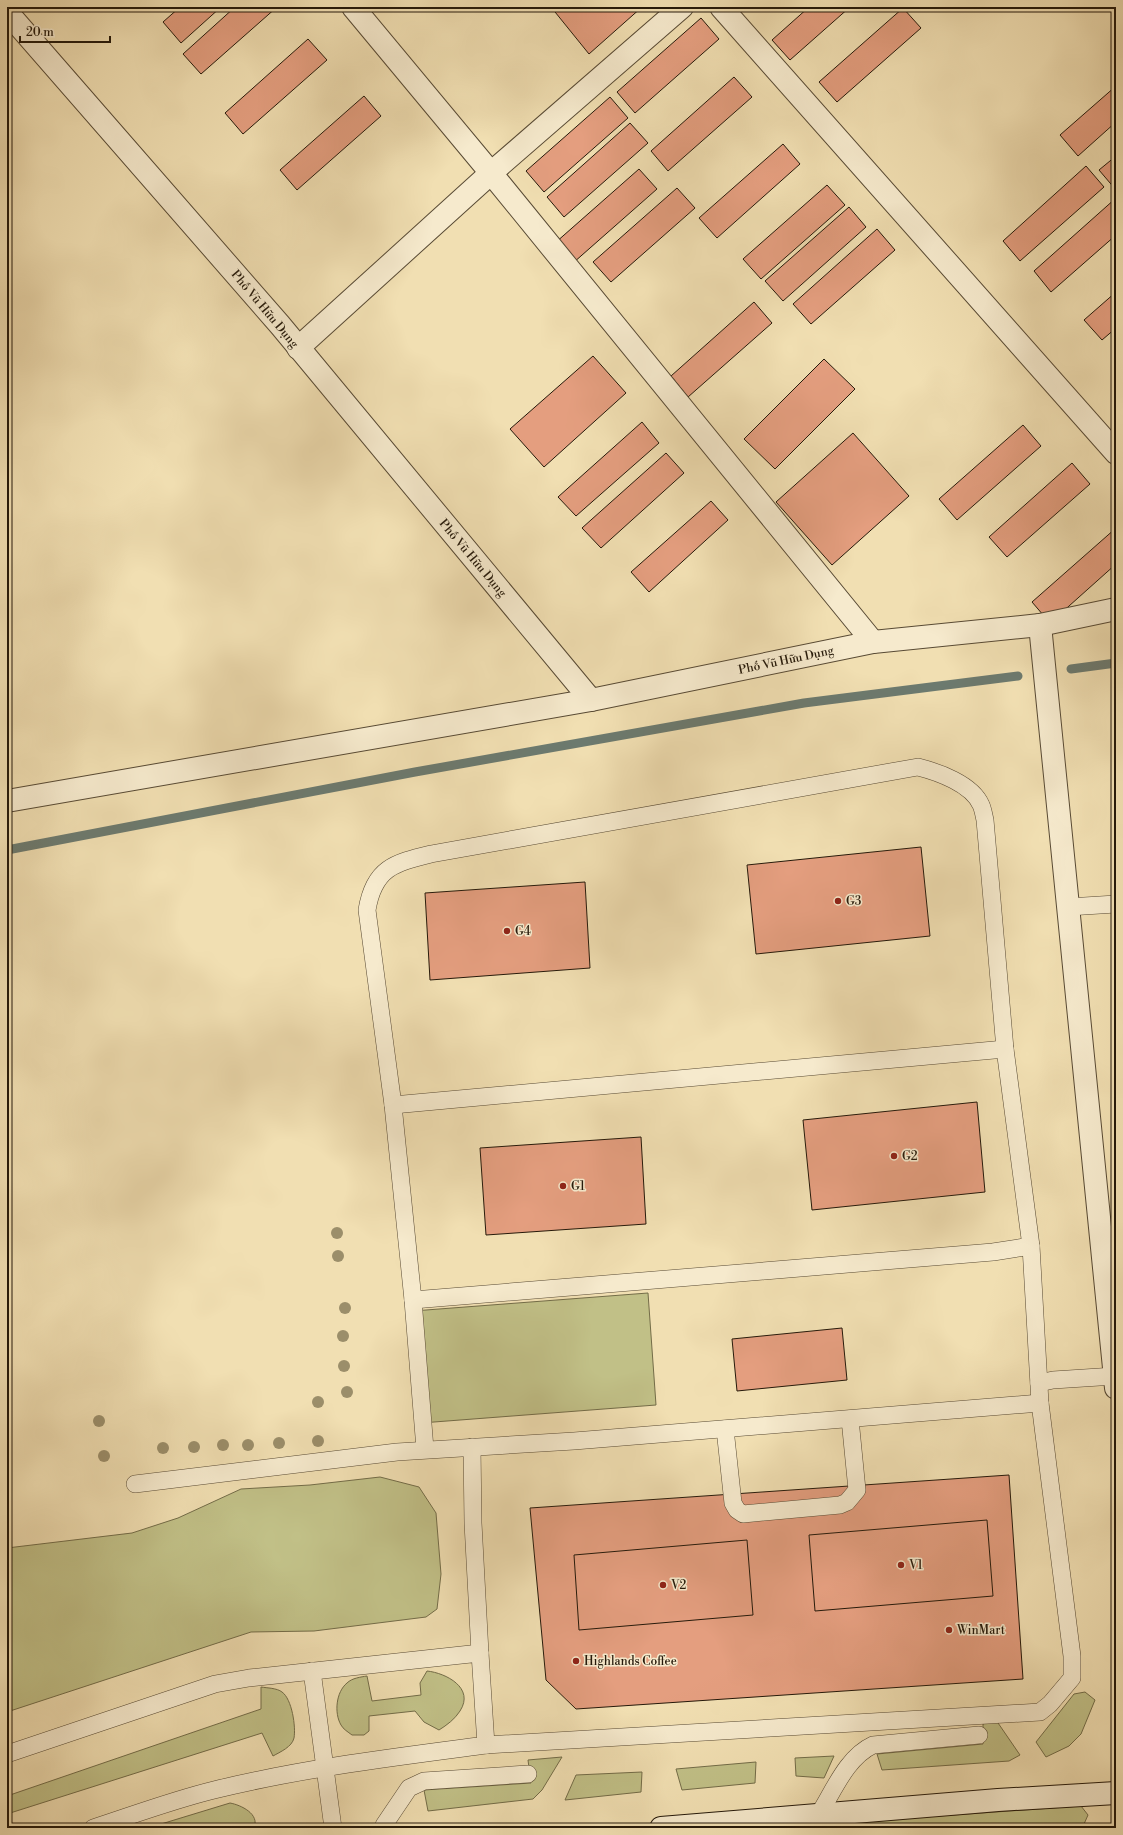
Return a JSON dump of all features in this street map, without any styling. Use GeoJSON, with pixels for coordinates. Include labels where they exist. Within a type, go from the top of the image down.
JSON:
{"type":"FeatureCollection","features":[{"type":"Feature","properties":{"kind":"street"},"geometry":{"type":"LineString","coordinates":[[353,7],[491,173],[873,642]]}},
{"type":"Feature","properties":{"kind":"street"},"geometry":{"type":"LineString","coordinates":[[298,348],[491,173],[682,7]]}},
{"type":"Feature","properties":{"kind":"street"},"geometry":{"type":"LineString","coordinates":[[721,7],[1116,454]]}},
{"type":"Feature","properties":{"kind":"street","name":"Phố Vũ Hữu Dụng"},"geometry":{"type":"LineString","coordinates":[[7,12],[298,348],[591,700],[873,642],[1040,625],[1116,609]]}},
{"type":"Feature","properties":{"kind":"street"},"geometry":{"type":"LineString","coordinates":[[1040,625],[1115,1382]]}},
{"type":"Feature","properties":{"kind":"street"},"geometry":{"type":"LineString","coordinates":[[7,801],[591,700]]}},
{"type":"Feature","properties":{"kind":"street"},"geometry":{"type":"LineString","coordinates":[[661,1828],[998,1800],[1116,1794]]}},
{"type":"Feature","properties":{"kind":"lane"},"geometry":{"type":"LineString","coordinates":[[93,1828],[212,1790],[324,1767],[486,1745],[1040,1712],[1050,1704],[1072,1678],[1072,1656],[1040,1403],[1031,1246],[1005,1049],[985,820],[981,804],[969,790],[938,772],[918,767],[432,854],[390,866],[375,884],[369,895],[367,910],[393,1106],[413,1300],[425,1449]]}},
{"type":"Feature","properties":{"kind":"lane"},"geometry":{"type":"LineString","coordinates":[[1068,907],[1116,904]]}},
{"type":"Feature","properties":{"kind":"lane"},"geometry":{"type":"LineString","coordinates":[[393,1106],[1005,1049]]}},
{"type":"Feature","properties":{"kind":"lane"},"geometry":{"type":"LineString","coordinates":[[413,1300],[985,1253],[1031,1246]]}},
{"type":"Feature","properties":{"kind":"lane"},"geometry":{"type":"LineString","coordinates":[[1039,1384],[1053,1380],[1115,1382]]}},
{"type":"Feature","properties":{"kind":"lane"},"geometry":{"type":"LineString","coordinates":[[135,1484],[425,1449],[472,1448],[1040,1403]]}},
{"type":"Feature","properties":{"kind":"lane"},"geometry":{"type":"LineString","coordinates":[[725,1429],[733,1503],[737,1510],[743,1514],[847,1502],[857,1490],[850,1419]]}},
{"type":"Feature","properties":{"kind":"lane"},"geometry":{"type":"LineString","coordinates":[[472,1448],[473,1523],[486,1745]]}},
{"type":"Feature","properties":{"kind":"lane"},"geometry":{"type":"LineString","coordinates":[[7,1754],[215,1684],[249,1678],[480,1653]]}},
{"type":"Feature","properties":{"kind":"lane"},"geometry":{"type":"LineString","coordinates":[[312,1671],[333,1828]]}},
{"type":"Feature","properties":{"kind":"lane"},"geometry":{"type":"LineString","coordinates":[[818,1814],[849,1765],[862,1750],[873,1745],[979,1735]]}},
{"type":"Feature","properties":{"kind":"lane"},"geometry":{"type":"LineString","coordinates":[[385,1828],[384,1826],[409,1788],[424,1781],[528,1774]]}},
{"type":"Feature","properties":{"kind":"shaded area"},"geometry":{"type":"Polygon","coordinates":[[[648,1293],[656,1405],[421,1423],[413,1311],[648,1293]]]}},
{"type":"Feature","properties":{"kind":"shaded area"},"geometry":{"type":"Polygon","coordinates":[[[380,1477],[419,1487],[436,1513],[441,1574],[437,1609],[426,1617],[314,1631],[251,1632],[7,1712],[7,1548],[132,1533],[178,1518],[241,1489],[310,1485],[380,1477]]]}},
{"type":"Feature","properties":{"kind":"shaded area"},"geometry":{"type":"Polygon","coordinates":[[[427,1671],[450,1678],[461,1689],[464,1695],[464,1703],[460,1711],[448,1724],[439,1730],[424,1722],[415,1711],[369,1716],[369,1731],[364,1735],[352,1735],[342,1726],[337,1715],[337,1703],[340,1692],[349,1681],[367,1676],[372,1701],[421,1695],[420,1683],[427,1671]]]}},
{"type":"Feature","properties":{"kind":"shaded area"},"geometry":{"type":"Polygon","coordinates":[[[261,1687],[272,1688],[282,1692],[291,1707],[294,1720],[293,1741],[285,1749],[273,1756],[262,1733],[7,1814],[7,1796],[261,1709],[261,1687]]]}},
{"type":"Feature","properties":{"kind":"shaded area"},"geometry":{"type":"Polygon","coordinates":[[[1085,1692],[1095,1700],[1081,1734],[1069,1746],[1046,1757],[1036,1742],[1074,1694],[1085,1692]]]}},
{"type":"Feature","properties":{"kind":"shaded area"},"geometry":{"type":"Polygon","coordinates":[[[996,1720],[1020,1755],[1009,1761],[882,1770],[877,1754],[983,1744],[983,1724],[996,1720]]]}},
{"type":"Feature","properties":{"kind":"shaded area"},"geometry":{"type":"Polygon","coordinates":[[[834,1756],[824,1778],[796,1776],[795,1758],[834,1756]]]}},
{"type":"Feature","properties":{"kind":"shaded area"},"geometry":{"type":"Polygon","coordinates":[[[562,1757],[542,1790],[533,1799],[428,1811],[424,1790],[531,1783],[528,1760],[562,1757]]]}},
{"type":"Feature","properties":{"kind":"shaded area"},"geometry":{"type":"Polygon","coordinates":[[[756,1762],[755,1783],[682,1790],[676,1769],[756,1762]]]}},
{"type":"Feature","properties":{"kind":"shaded area"},"geometry":{"type":"Polygon","coordinates":[[[642,1772],[641,1792],[565,1800],[576,1775],[642,1772]]]}},
{"type":"Feature","properties":{"kind":"shaded area"},"geometry":{"type":"Polygon","coordinates":[[[230,1803],[244,1808],[252,1814],[255,1823],[254,1828],[148,1828],[230,1803]]]}},
{"type":"Feature","properties":{"kind":"shaded area"},"geometry":{"type":"Polygon","coordinates":[[[1081,1806],[1088,1815],[1084,1824],[1076,1828],[768,1828],[1081,1806]]]}},
{"type":"Feature","properties":{"kind":"building"},"geometry":{"type":"Polygon","coordinates":[[[180,7],[221,7],[181,43],[163,22],[180,7]]]}},
{"type":"Feature","properties":{"kind":"building"},"geometry":{"type":"Polygon","coordinates":[[[235,7],[277,7],[201,74],[183,54],[235,7]]]}},
{"type":"Feature","properties":{"kind":"building"},"geometry":{"type":"Polygon","coordinates":[[[551,7],[642,7],[589,54],[551,7]]]}},
{"type":"Feature","properties":{"kind":"building"},"geometry":{"type":"Polygon","coordinates":[[[809,7],[850,7],[790,60],[772,40],[809,7]]]}},
{"type":"Feature","properties":{"kind":"building"},"geometry":{"type":"Polygon","coordinates":[[[903,8],[921,28],[837,102],[819,82],[903,8]]]}},
{"type":"Feature","properties":{"kind":"building"},"geometry":{"type":"Polygon","coordinates":[[[701,18],[719,39],[635,113],[617,92],[701,18]]]}},
{"type":"Feature","properties":{"kind":"building"},"geometry":{"type":"Polygon","coordinates":[[[308,39],[327,60],[243,134],[225,113],[308,39]]]}},
{"type":"Feature","properties":{"kind":"building"},"geometry":{"type":"Polygon","coordinates":[[[734,77],[752,97],[668,171],[651,151],[734,77]]]}},
{"type":"Feature","properties":{"kind":"building"},"geometry":{"type":"Polygon","coordinates":[[[1116,86],[1116,122],[1078,156],[1060,135],[1116,86]]]}},
{"type":"Feature","properties":{"kind":"building"},"geometry":{"type":"Polygon","coordinates":[[[364,96],[381,116],[297,190],[280,170],[364,96]]]}},
{"type":"Feature","properties":{"kind":"building"},"geometry":{"type":"Polygon","coordinates":[[[610,97],[628,118],[544,192],[526,171],[610,97]]]}},
{"type":"Feature","properties":{"kind":"building"},"geometry":{"type":"Polygon","coordinates":[[[630,123],[648,143],[564,217],[547,197],[630,123]]]}},
{"type":"Feature","properties":{"kind":"building"},"geometry":{"type":"Polygon","coordinates":[[[783,144],[800,164],[717,238],[699,218],[783,144]]]}},
{"type":"Feature","properties":{"kind":"building"},"geometry":{"type":"Polygon","coordinates":[[[1116,156],[1116,190],[1099,170],[1116,156]]]}},
{"type":"Feature","properties":{"kind":"building"},"geometry":{"type":"Polygon","coordinates":[[[1086,166],[1104,187],[1020,261],[1003,241],[1086,166]]]}},
{"type":"Feature","properties":{"kind":"building"},"geometry":{"type":"Polygon","coordinates":[[[639,169],[657,189],[573,263],[555,243],[639,169]]]}},
{"type":"Feature","properties":{"kind":"building"},"geometry":{"type":"Polygon","coordinates":[[[827,185],[845,205],[761,279],[743,259],[827,185]]]}},
{"type":"Feature","properties":{"kind":"building"},"geometry":{"type":"Polygon","coordinates":[[[677,188],[695,208],[611,282],[593,262],[677,188]]]}},
{"type":"Feature","properties":{"kind":"building"},"geometry":{"type":"Polygon","coordinates":[[[1116,198],[1116,235],[1051,292],[1034,271],[1116,198]]]}},
{"type":"Feature","properties":{"kind":"building"},"geometry":{"type":"Polygon","coordinates":[[[849,207],[866,227],[783,301],[765,281],[849,207]]]}},
{"type":"Feature","properties":{"kind":"building"},"geometry":{"type":"Polygon","coordinates":[[[877,229],[895,250],[811,324],[793,304],[877,229]]]}},
{"type":"Feature","properties":{"kind":"building"},"geometry":{"type":"Polygon","coordinates":[[[1116,292],[1116,328],[1102,340],[1084,320],[1116,292]]]}},
{"type":"Feature","properties":{"kind":"building"},"geometry":{"type":"Polygon","coordinates":[[[754,302],[772,323],[688,397],[671,376],[754,302]]]}},
{"type":"Feature","properties":{"kind":"building"},"geometry":{"type":"Polygon","coordinates":[[[593,356],[626,393],[544,467],[510,429],[593,356]]]}},
{"type":"Feature","properties":{"kind":"building"},"geometry":{"type":"Polygon","coordinates":[[[824,359],[855,389],[775,469],[744,439],[824,359]]]}},
{"type":"Feature","properties":{"kind":"building"},"geometry":{"type":"Polygon","coordinates":[[[642,422],[659,443],[576,516],[558,497],[642,422]]]}},
{"type":"Feature","properties":{"kind":"building"},"geometry":{"type":"Polygon","coordinates":[[[1023,425],[1041,446],[957,520],[939,499],[1023,425]]]}},
{"type":"Feature","properties":{"kind":"building"},"geometry":{"type":"Polygon","coordinates":[[[853,433],[909,496],[832,565],[776,502],[853,433]]]}},
{"type":"Feature","properties":{"kind":"building"},"geometry":{"type":"Polygon","coordinates":[[[666,453],[684,473],[601,548],[582,528],[666,453]]]}},
{"type":"Feature","properties":{"kind":"building"},"geometry":{"type":"Polygon","coordinates":[[[1072,463],[1090,484],[1007,557],[989,537],[1072,463]]]}},
{"type":"Feature","properties":{"kind":"building"},"geometry":{"type":"Polygon","coordinates":[[[711,501],[728,520],[649,592],[631,572],[711,501]]]}},
{"type":"Feature","properties":{"kind":"building"},"geometry":{"type":"Polygon","coordinates":[[[1116,528],[1116,564],[1050,623],[1032,602],[1116,528]]]}},
{"type":"Feature","properties":{"kind":"building","name":"G3"},"geometry":{"type":"Polygon","coordinates":[[[921,847],[930,936],[756,954],[747,865],[921,847]]]}},
{"type":"Feature","properties":{"kind":"building","name":"G4"},"geometry":{"type":"Polygon","coordinates":[[[585,882],[590,968],[430,980],[425,893],[585,882]]]}},
{"type":"Feature","properties":{"kind":"building","name":"G2"},"geometry":{"type":"Polygon","coordinates":[[[977,1102],[985,1192],[812,1210],[803,1120],[977,1102]]]}},
{"type":"Feature","properties":{"kind":"building","name":"G1"},"geometry":{"type":"Polygon","coordinates":[[[641,1137],[646,1224],[486,1235],[480,1148],[641,1137]]]}},
{"type":"Feature","properties":{"kind":"building"},"geometry":{"type":"Polygon","coordinates":[[[842,1328],[847,1380],[737,1391],[732,1339],[842,1328]]]}},
{"type":"Feature","properties":{"kind":"building"},"geometry":{"type":"Polygon","coordinates":[[[1009,1475],[1023,1679],[576,1709],[546,1680],[530,1508],[1009,1475]]]}},
{"type":"Feature","properties":{"kind":"building","name":"V1"},"geometry":{"type":"Polygon","coordinates":[[[987,1520],[993,1596],[815,1611],[809,1535],[987,1520]]]}},
{"type":"Feature","properties":{"kind":"building","name":"V2"},"geometry":{"type":"Polygon","coordinates":[[[747,1540],[753,1615],[579,1630],[574,1555],[747,1540]]]}},
{"type":"Feature","properties":{"kind":"waterway"},"geometry":{"type":"LineString","coordinates":[[1071,669],[1116,663]]}},
{"type":"Feature","properties":{"kind":"waterway"},"geometry":{"type":"LineString","coordinates":[[7,850],[415,772],[804,703],[1018,676]]}},
{"type":"Feature","properties":{"kind":"place","name":"G3"},"geometry":{"type":"Point","coordinates":[838,901]}},
{"type":"Feature","properties":{"kind":"place","name":"G4"},"geometry":{"type":"Point","coordinates":[507,931]}},
{"type":"Feature","properties":{"kind":"place","name":"G2"},"geometry":{"type":"Point","coordinates":[894,1156]}},
{"type":"Feature","properties":{"kind":"place","name":"G1"},"geometry":{"type":"Point","coordinates":[563,1186]}},
{"type":"Feature","properties":{"kind":"place","name":"V1"},"geometry":{"type":"Point","coordinates":[901,1565]}},
{"type":"Feature","properties":{"kind":"place","name":"V2"},"geometry":{"type":"Point","coordinates":[663,1585]}},
{"type":"Feature","properties":{"kind":"place","name":"WinMart"},"geometry":{"type":"Point","coordinates":[949,1630]}},
{"type":"Feature","properties":{"kind":"place","name":"Highlands Coffee"},"geometry":{"type":"Point","coordinates":[576,1661]}}]}
